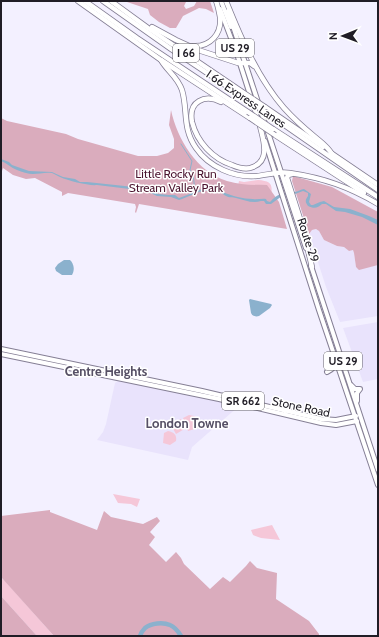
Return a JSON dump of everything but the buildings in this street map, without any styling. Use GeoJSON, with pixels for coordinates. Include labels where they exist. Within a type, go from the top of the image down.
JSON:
{"type":"FeatureCollection","features":[{"type":"Feature","properties":{"kind":"highway","name":"I 66"},"geometry":{"type":"LineString","coordinates":[[78,1],[161,60],[378,203]]}},
{"type":"Feature","properties":{"kind":"highway","name":"I 66 Express Lanes"},"geometry":{"type":"LineString","coordinates":[[85,1],[137,38],[273,129],[378,197]]}},
{"type":"Feature","properties":{"kind":"highway","name":"I 66 Express Lanes"},"geometry":{"type":"LineString","coordinates":[[103,1],[378,190]]}},
{"type":"Feature","properties":{"kind":"highway","name":"I 66"},"geometry":{"type":"LineString","coordinates":[[111,1],[378,185]]}},
{"type":"Feature","properties":{"kind":"highway"},"geometry":{"type":"LineString","coordinates":[[185,44],[202,46],[215,37],[220,18],[217,1]]}},
{"type":"Feature","properties":{"kind":"highway"},"geometry":{"type":"LineString","coordinates":[[225,1],[239,34],[267,86],[292,116],[327,147],[332,154]]}},
{"type":"Feature","properties":{"kind":"highway"},"geometry":{"type":"LineString","coordinates":[[131,16],[203,52],[242,63],[250,63],[256,68]]}},
{"type":"Feature","properties":{"kind":"highway"},"geometry":{"type":"LineString","coordinates":[[161,60],[164,66],[173,74],[180,86],[183,95],[186,125],[192,142],[209,162],[239,175],[257,176],[278,172],[293,173],[324,180],[341,185],[378,203]]}},
{"type":"Feature","properties":{"kind":"highway"},"geometry":{"type":"LineString","coordinates":[[240,112],[219,101],[209,98],[200,101],[193,108],[192,119],[196,131],[207,149],[218,158],[226,163],[240,168],[256,166],[262,160],[265,150],[260,126]]}},
{"type":"Feature","properties":{"kind":"highway"},"geometry":{"type":"LineString","coordinates":[[293,173],[287,177],[288,188],[302,225],[312,267]]}},
{"type":"Feature","properties":{"kind":"main road","name":"Route 29"},"geometry":{"type":"LineString","coordinates":[[217,1],[242,63],[278,172],[281,190],[286,206],[378,485]]}},
{"type":"Feature","properties":{"kind":"main road"},"geometry":{"type":"LineString","coordinates":[[221,1],[238,42]]}},
{"type":"Feature","properties":{"kind":"main road","name":"Route 29"},"geometry":{"type":"LineString","coordinates":[[225,1],[238,42],[242,63],[260,126],[278,172],[288,188]]}},
{"type":"Feature","properties":{"kind":"main road","name":"Route 29"},"geometry":{"type":"LineString","coordinates":[[312,267],[378,470]]}},
{"type":"Feature","properties":{"kind":"main road","name":"Stone Road"},"geometry":{"type":"LineString","coordinates":[[1,349],[202,391],[321,419],[362,420]]}},
{"type":"Feature","properties":{"kind":"main road","name":"Stone Road"},"geometry":{"type":"LineString","coordinates":[[1,354],[219,399],[321,424],[336,425],[356,419],[360,415]]}},
{"type":"Feature","properties":{"kind":"main road"},"geometry":{"type":"LineString","coordinates":[[327,372],[334,368],[336,358]]}},
{"type":"Feature","properties":{"kind":"main road"},"geometry":{"type":"LineString","coordinates":[[350,383],[355,389],[360,389],[357,393],[357,405]]}},
{"type":"Feature","properties":{"kind":"main road"},"geometry":{"type":"LineString","coordinates":[[285,411],[292,406]]}},
{"type":"Feature","properties":{"kind":"shaded area"},"geometry":{"type":"Polygon","coordinates":[[[258,180],[266,181],[270,184],[272,189],[271,196],[238,186],[239,181],[244,182],[258,180]]]}},
{"type":"Feature","properties":{"kind":"shaded area"},"geometry":{"type":"Polygon","coordinates":[[[316,229],[319,231],[324,240],[337,246],[344,247],[349,251],[353,249],[356,267],[359,269],[378,265],[378,316],[340,322],[326,287],[309,234],[312,230],[316,229]]]}},
{"type":"Feature","properties":{"kind":"shaded area"},"geometry":{"type":"Polygon","coordinates":[[[378,322],[378,379],[363,382],[343,328],[378,322]]]}},
{"type":"Feature","properties":{"kind":"shaded area"},"geometry":{"type":"Polygon","coordinates":[[[118,381],[239,406],[192,447],[188,460],[97,440],[103,432],[106,424],[115,383],[118,381]]]}},
{"type":"Feature","properties":{"kind":"shaded area"},"geometry":{"type":"Polygon","coordinates":[[[189,415],[199,419],[201,427],[188,431],[183,418],[189,415]]]}},
{"type":"Feature","properties":{"kind":"shaded area"},"geometry":{"type":"Polygon","coordinates":[[[181,419],[186,428],[176,434],[171,425],[181,419]]]}},
{"type":"Feature","properties":{"kind":"shaded area"},"geometry":{"type":"Polygon","coordinates":[[[168,431],[173,433],[176,437],[176,441],[170,445],[163,443],[164,433],[168,431]]]}},
{"type":"Feature","properties":{"kind":"shaded area"},"geometry":{"type":"Polygon","coordinates":[[[113,494],[140,499],[137,507],[131,504],[118,503],[113,494]]]}},
{"type":"Feature","properties":{"kind":"shaded area"},"geometry":{"type":"Polygon","coordinates":[[[272,525],[280,540],[261,538],[253,535],[251,530],[272,525]]]}},
{"type":"Feature","properties":{"kind":"shaded area"},"geometry":{"type":"Polygon","coordinates":[[[1,578],[54,636],[37,636],[1,596],[1,578]]]}},
{"type":"Feature","properties":{"kind":"green space"},"geometry":{"type":"Polygon","coordinates":[[[186,1],[184,6],[186,9],[194,6],[197,1],[210,1],[214,13],[206,9],[199,8],[183,16],[176,28],[170,28],[150,15],[148,9],[127,2],[186,1]]]}},
{"type":"Feature","properties":{"kind":"green space","name":"Little Rocky Run Stream Valley Park"},"geometry":{"type":"Polygon","coordinates":[[[171,110],[183,143],[198,162],[216,177],[227,181],[252,185],[267,185],[279,202],[287,229],[139,204],[136,213],[135,204],[68,193],[62,196],[62,192],[35,178],[26,179],[13,175],[3,168],[1,174],[1,118],[7,121],[66,134],[78,139],[138,156],[157,156],[168,153],[174,148],[174,139],[169,125],[171,110]]]}},
{"type":"Feature","properties":{"kind":"green space"},"geometry":{"type":"Polygon","coordinates":[[[293,176],[332,187],[378,212],[378,265],[359,270],[356,267],[353,250],[349,251],[344,247],[337,246],[324,240],[319,231],[316,229],[312,230],[309,234],[292,181],[293,176]]]}},
{"type":"Feature","properties":{"kind":"green space"},"geometry":{"type":"Polygon","coordinates":[[[50,510],[50,512],[97,530],[104,511],[111,517],[143,524],[157,517],[160,521],[150,532],[155,537],[149,545],[166,562],[176,552],[184,564],[210,589],[223,577],[230,582],[250,561],[257,568],[277,573],[276,599],[309,621],[319,636],[54,636],[1,577],[1,516],[50,510]]]}},
{"type":"Feature","properties":{"kind":"green space"},"geometry":{"type":"Polygon","coordinates":[[[1,596],[37,636],[1,636],[1,596]]]}},
{"type":"Feature","properties":{"kind":"water"},"geometry":{"type":"Polygon","coordinates":[[[1,159],[29,171],[52,172],[80,182],[139,187],[142,189],[150,189],[158,194],[175,195],[179,198],[207,187],[217,185],[221,187],[223,192],[234,196],[249,199],[266,199],[270,202],[281,194],[304,189],[311,194],[309,202],[311,205],[324,201],[334,207],[350,209],[378,220],[378,225],[362,217],[336,211],[326,204],[312,208],[306,203],[308,193],[303,191],[282,196],[271,204],[266,204],[264,201],[252,202],[228,197],[216,189],[199,192],[179,200],[171,197],[157,196],[146,191],[79,183],[64,179],[52,173],[27,173],[13,168],[1,161],[1,159]]]}},
{"type":"Feature","properties":{"kind":"water"},"geometry":{"type":"Polygon","coordinates":[[[64,260],[70,260],[72,263],[74,269],[72,275],[62,275],[56,271],[55,268],[64,260]]]}},
{"type":"Feature","properties":{"kind":"water"},"geometry":{"type":"Polygon","coordinates":[[[250,299],[272,305],[259,316],[254,316],[251,313],[250,299]]]}},
{"type":"Feature","properties":{"kind":"waterway"},"geometry":{"type":"LineString","coordinates":[[181,144],[192,161],[190,170],[193,174],[195,191]]}},
{"type":"Feature","properties":{"kind":"waterway"},"geometry":{"type":"LineString","coordinates":[[140,636],[148,626],[161,623],[172,626],[181,636]]}},
{"type":"Feature","properties":{"kind":"district","name":"Centre Heights"},"geometry":{"type":"Point","coordinates":[106,371]}},
{"type":"Feature","properties":{"kind":"district","name":"London Towne"},"geometry":{"type":"Point","coordinates":[187,423]}}]}
